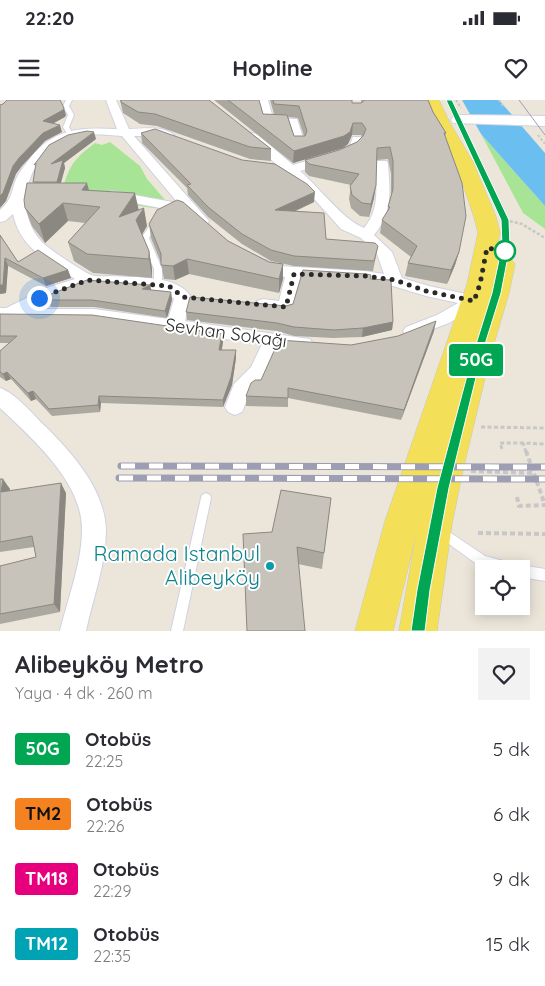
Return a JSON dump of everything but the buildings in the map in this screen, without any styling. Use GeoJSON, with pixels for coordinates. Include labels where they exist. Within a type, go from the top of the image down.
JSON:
{"type":"FeatureCollection","features":[{"type":"Feature","properties":{"kind":"main road"},"geometry":{"type":"LineString","coordinates":[[432,101],[441,106],[450,118],[460,116],[540,121]]}},
{"type":"Feature","properties":{"kind":"main road"},"geometry":{"type":"LineString","coordinates":[[374,631],[402,521],[484,267],[489,233],[464,162],[441,123],[432,101]]}},
{"type":"Feature","properties":{"kind":"main road"},"geometry":{"type":"LineString","coordinates":[[418,631],[435,524],[447,470],[476,357],[496,293],[506,246],[505,220],[460,116]]}},
{"type":"Feature","properties":{"kind":"street"},"geometry":{"type":"LineString","coordinates":[[111,100],[124,134],[159,171],[179,210]]}},
{"type":"Feature","properties":{"kind":"street"},"geometry":{"type":"LineString","coordinates":[[263,100],[268,122],[294,121],[299,144]]}},
{"type":"Feature","properties":{"kind":"street"},"geometry":{"type":"LineString","coordinates":[[240,127],[313,189],[346,226],[366,235],[384,252],[395,280]]}},
{"type":"Feature","properties":{"kind":"street"},"geometry":{"type":"LineString","coordinates":[[88,280],[37,246],[24,228],[18,199],[24,176],[43,149],[70,134],[92,131],[124,134],[156,132],[182,141]]}},
{"type":"Feature","properties":{"kind":"street"},"geometry":{"type":"LineString","coordinates":[[248,165],[291,170],[348,153],[356,146],[357,140]]}},
{"type":"Feature","properties":{"kind":"street"},"geometry":{"type":"LineString","coordinates":[[366,235],[378,222],[384,203],[382,164]]}},
{"type":"Feature","properties":{"kind":"street"},"geometry":{"type":"LineString","coordinates":[[0,218],[18,199],[38,194]]}},
{"type":"Feature","properties":{"kind":"street"},"geometry":{"type":"LineString","coordinates":[[100,195],[117,195],[179,210],[213,230]]}},
{"type":"Feature","properties":{"kind":"street"},"geometry":{"type":"LineString","coordinates":[[243,254],[276,271],[294,274],[365,276],[395,280],[426,291],[474,301]]}},
{"type":"Feature","properties":{"kind":"street"},"geometry":{"type":"LineString","coordinates":[[249,303],[286,307],[294,274]]}},
{"type":"Feature","properties":{"kind":"street"},"geometry":{"type":"LineString","coordinates":[[4,313],[55,291],[88,280],[169,286],[183,297],[202,299]]}},
{"type":"Feature","properties":{"kind":"street"},"geometry":{"type":"LineString","coordinates":[[175,325],[183,297]]}},
{"type":"Feature","properties":{"kind":"street"},"geometry":{"type":"LineString","coordinates":[[395,338],[443,319],[474,301]]}},
{"type":"Feature","properties":{"kind":"street","name":"Sevhan Sokağı"},"geometry":{"type":"LineString","coordinates":[[4,313],[94,315],[286,342],[322,345]]}},
{"type":"Feature","properties":{"kind":"street"},"geometry":{"type":"LineString","coordinates":[[235,407],[241,389],[259,372],[273,340]]}},
{"type":"Feature","properties":{"kind":"street"},"geometry":{"type":"LineString","coordinates":[[0,396],[65,462],[92,507],[94,529],[90,556],[73,631]]}},
{"type":"Feature","properties":{"kind":"lane"},"geometry":{"type":"LineString","coordinates":[[69,100],[66,106],[70,115],[66,127],[70,134]]}},
{"type":"Feature","properties":{"kind":"lane"},"geometry":{"type":"LineString","coordinates":[[158,285],[158,269],[145,238],[155,222],[162,217]]}},
{"type":"Feature","properties":{"kind":"lane"},"geometry":{"type":"LineString","coordinates":[[177,631],[206,498]]}},
{"type":"Feature","properties":{"kind":"lane"},"geometry":{"type":"LineString","coordinates":[[435,524],[446,536],[481,560]]}},
{"type":"Feature","properties":{"kind":"lane"},"geometry":{"type":"LineString","coordinates":[[530,572],[545,575]]}},
{"type":"Feature","properties":{"kind":"path"},"geometry":{"type":"LineString","coordinates":[[505,220],[522,224],[545,238]]}},
{"type":"Feature","properties":{"kind":"path"},"geometry":{"type":"LineString","coordinates":[[486,427],[545,428]]}},
{"type":"Feature","properties":{"kind":"path"},"geometry":{"type":"LineString","coordinates":[[502,449],[500,443],[545,444]]}},
{"type":"Feature","properties":{"kind":"path"},"geometry":{"type":"LineString","coordinates":[[517,497],[519,506],[545,505],[523,443]]}},
{"type":"Feature","properties":{"kind":"path"},"geometry":{"type":"LineString","coordinates":[[447,470],[533,473]]}},
{"type":"Feature","properties":{"kind":"path"},"geometry":{"type":"LineString","coordinates":[[478,532],[545,534]]}},
{"type":"Feature","properties":{"kind":"green space"},"geometry":{"type":"Polygon","coordinates":[[[481,134],[545,206],[545,229],[523,213],[481,134]]]}},
{"type":"Feature","properties":{"kind":"green space"},"geometry":{"type":"Polygon","coordinates":[[[110,142],[140,166],[147,179],[172,208],[168,210],[61,195],[69,171],[76,160],[95,143],[102,145],[110,142]]]}},
{"type":"Feature","properties":{"kind":"water"},"geometry":{"type":"Polygon","coordinates":[[[462,100],[499,100],[545,153],[545,206],[481,134],[462,100]]]}},
{"type":"Feature","properties":{"kind":"tram line"},"geometry":{"type":"LineString","coordinates":[[519,100],[545,135]]}},
{"type":"Feature","properties":{"kind":"railway"},"geometry":{"type":"LineString","coordinates":[[121,466],[545,467]]}},
{"type":"Feature","properties":{"kind":"railway"},"geometry":{"type":"LineString","coordinates":[[119,478],[545,479]]}},
{"type":"Feature","properties":{"kind":"bus line","name":"50G"},"geometry":{"type":"LineString","coordinates":[[418,631],[423,590],[443,488],[458,423],[496,293],[506,246],[505,220],[449,100]]}},
{"type":"Feature","properties":{"kind":"place","name":"Ramada Istanbul Alibeyköy"},"geometry":{"type":"Point","coordinates":[270,566]}},
{"type":"Feature","properties":{"kind":"route"},"geometry":{"type":"LineString","coordinates":[[39,298],[88,280],[169,286],[183,297],[286,307],[294,274],[365,276],[395,280],[426,291],[474,301],[480,284],[487,248],[505,251]]}}]}
